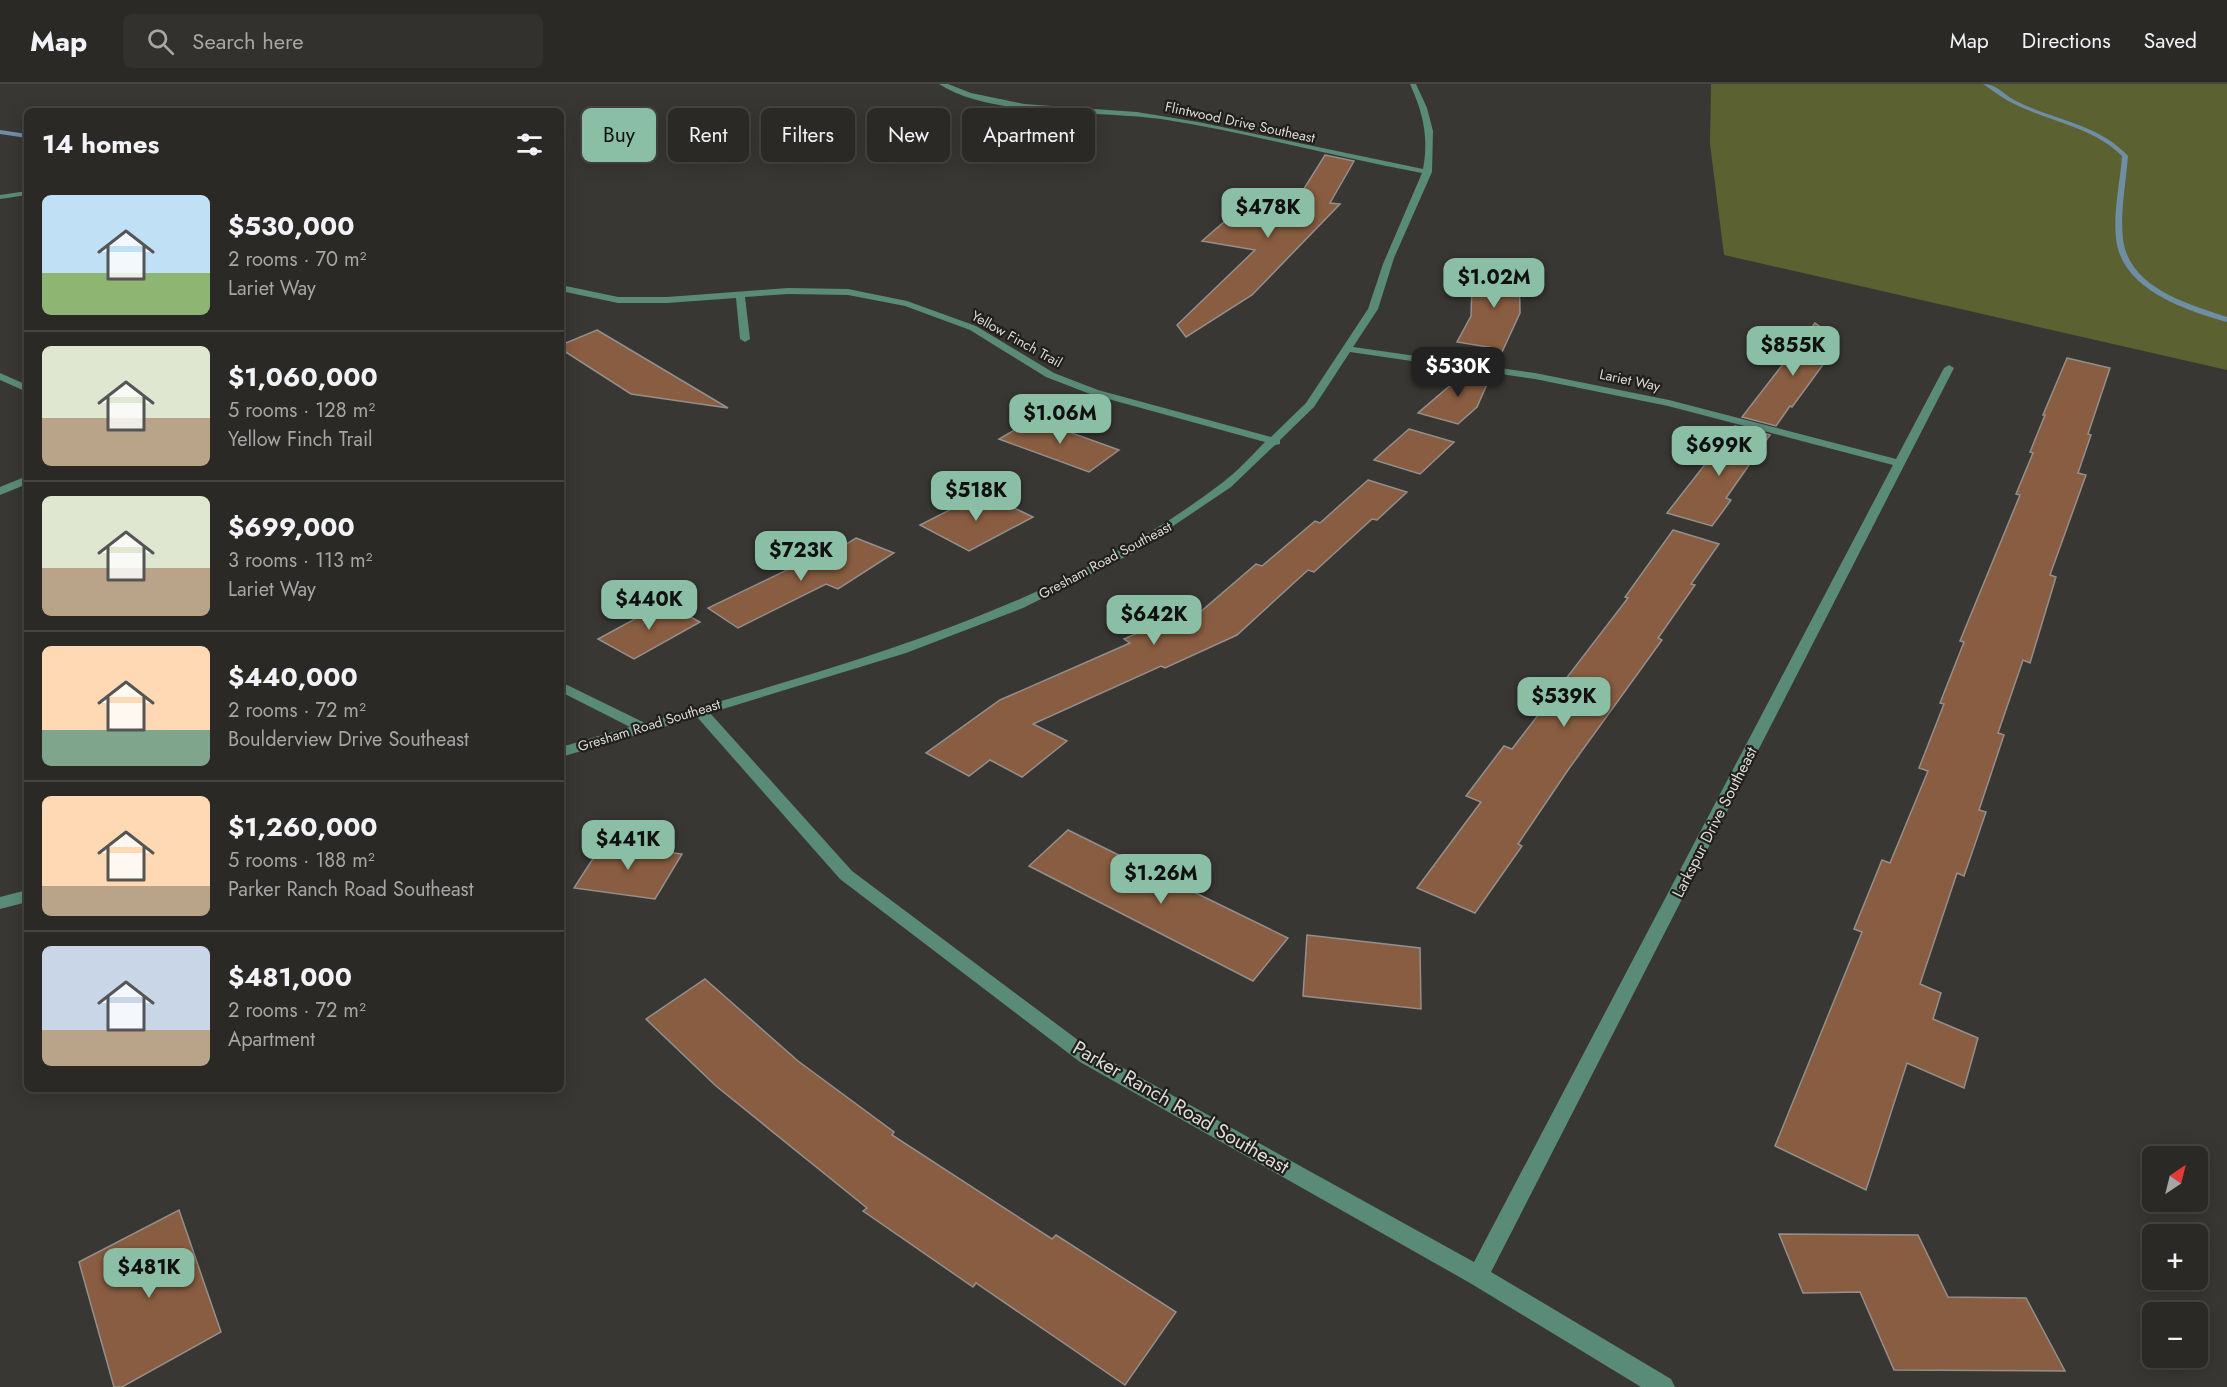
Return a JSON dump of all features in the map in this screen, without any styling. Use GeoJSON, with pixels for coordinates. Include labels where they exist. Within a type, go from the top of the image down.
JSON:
{"type":"FeatureCollection","features":[{"type":"Feature","properties":{"kind":"street","name":"Flintwood Drive Southeast"},"geometry":{"type":"LineString","coordinates":[[942,84],[987,100],[1166,118],[1428,172]]}},
{"type":"Feature","properties":{"kind":"street","name":"Gresham Road Southeast"},"geometry":{"type":"LineString","coordinates":[[564,751],[886,655],[985,619],[1071,581],[1176,523],[1231,484],[1276,442],[1332,377],[1374,308],[1386,268],[1428,172],[1430,127],[1424,103],[1413,84]]}},
{"type":"Feature","properties":{"kind":"street"},"geometry":{"type":"LineString","coordinates":[[0,197],[24,193]]}},
{"type":"Feature","properties":{"kind":"street","name":"Yellow Finch Trail"},"geometry":{"type":"LineString","coordinates":[[564,289],[618,300],[667,300],[788,291],[848,292],[907,304],[973,328],[1050,375],[1094,392],[1276,442]]}},
{"type":"Feature","properties":{"kind":"street"},"geometry":{"type":"LineString","coordinates":[[740,295],[745,339]]}},
{"type":"Feature","properties":{"kind":"street","name":"Lariet Way"},"geometry":{"type":"LineString","coordinates":[[1349,349],[1535,376],[1647,399],[1900,463]]}},
{"type":"Feature","properties":{"kind":"street","name":"Larkspur Drive Southeast"},"geometry":{"type":"LineString","coordinates":[[1478,1276],[1949,368]]}},
{"type":"Feature","properties":{"kind":"street"},"geometry":{"type":"LineString","coordinates":[[0,376],[24,388]]}},
{"type":"Feature","properties":{"kind":"street"},"geometry":{"type":"LineString","coordinates":[[0,491],[24,481]]}},
{"type":"Feature","properties":{"kind":"street"},"geometry":{"type":"LineString","coordinates":[[564,688],[642,727]]}},
{"type":"Feature","properties":{"kind":"street","name":"Parker Ranch Road Southeast"},"geometry":{"type":"LineString","coordinates":[[699,710],[846,875],[1088,1057],[1478,1276],[1663,1387]]}},
{"type":"Feature","properties":{"kind":"street"},"geometry":{"type":"LineString","coordinates":[[0,903],[24,897]]}},
{"type":"Feature","properties":{"kind":"green space"},"geometry":{"type":"Polygon","coordinates":[[[1711,84],[2227,84],[2227,370],[1724,255],[1710,144],[1711,84]]]}},
{"type":"Feature","properties":{"kind":"building"},"geometry":{"type":"Polygon","coordinates":[[[1325,155],[1354,161],[1330,203],[1340,204],[1252,295],[1186,337],[1177,325],[1255,250],[1202,241],[1255,195],[1297,200],[1325,155]]]}},
{"type":"Feature","properties":{"kind":"building"},"geometry":{"type":"Polygon","coordinates":[[[1489,260],[1519,265],[1520,313],[1496,365],[1477,362],[1494,348],[1457,342],[1471,316],[1472,286],[1489,260]]]}},
{"type":"Feature","properties":{"kind":"building"},"geometry":{"type":"Polygon","coordinates":[[[1815,323],[1836,338],[1831,346],[1836,347],[1792,407],[1790,406],[1776,426],[1742,417],[1815,323]]]}},
{"type":"Feature","properties":{"kind":"building"},"geometry":{"type":"Polygon","coordinates":[[[597,330],[728,408],[631,394],[564,351],[564,344],[597,330]]]}},
{"type":"Feature","properties":{"kind":"building"},"geometry":{"type":"Polygon","coordinates":[[[2067,358],[2110,368],[2088,434],[2091,435],[2078,473],[2086,475],[2050,575],[2056,577],[2030,663],[2023,660],[1998,733],[2004,735],[1979,810],[1986,812],[1964,876],[1957,873],[1920,984],[1941,993],[1933,1019],[1978,1038],[1964,1088],[1907,1063],[1866,1190],[1775,1146],[1862,932],[1854,929],[1882,860],[1890,863],[1928,771],[1919,768],[1944,704],[1940,703],[1964,642],[1960,641],[2020,495],[2016,494],[2033,453],[2030,452],[2067,358]]]}},
{"type":"Feature","properties":{"kind":"building"},"geometry":{"type":"Polygon","coordinates":[[[1467,371],[1491,375],[1477,407],[1458,424],[1418,413],[1467,371]]]}},
{"type":"Feature","properties":{"kind":"building"},"geometry":{"type":"Polygon","coordinates":[[[1033,419],[1119,450],[1089,472],[999,439],[1033,419]]]}},
{"type":"Feature","properties":{"kind":"building"},"geometry":{"type":"Polygon","coordinates":[[[1735,426],[1770,435],[1726,498],[1731,500],[1712,526],[1667,513],[1735,426]]]}},
{"type":"Feature","properties":{"kind":"building"},"geometry":{"type":"Polygon","coordinates":[[[1409,429],[1454,442],[1420,474],[1374,460],[1409,429]]]}},
{"type":"Feature","properties":{"kind":"building"},"geometry":{"type":"Polygon","coordinates":[[[1368,480],[1407,492],[1377,520],[1372,519],[1314,572],[1308,570],[1237,635],[1165,668],[1161,666],[1033,724],[1067,741],[1022,777],[990,760],[969,776],[926,753],[1000,700],[1130,643],[1124,639],[1192,609],[1199,613],[1256,564],[1262,566],[1315,521],[1320,523],[1368,480]]]}},
{"type":"Feature","properties":{"kind":"building"},"geometry":{"type":"Polygon","coordinates":[[[983,493],[1033,517],[969,551],[920,525],[983,493]]]}},
{"type":"Feature","properties":{"kind":"building"},"geometry":{"type":"Polygon","coordinates":[[[1673,530],[1719,544],[1691,584],[1695,585],[1658,638],[1662,640],[1568,770],[1518,844],[1522,846],[1475,913],[1417,888],[1481,802],[1466,796],[1504,746],[1512,749],[1628,598],[1625,597],[1673,530]]]}},
{"type":"Feature","properties":{"kind":"building"},"geometry":{"type":"Polygon","coordinates":[[[856,538],[894,553],[838,589],[826,584],[738,628],[708,608],[818,555],[820,560],[856,538]]]}},
{"type":"Feature","properties":{"kind":"building"},"geometry":{"type":"Polygon","coordinates":[[[664,603],[700,622],[634,659],[598,639],[664,603]]]}},
{"type":"Feature","properties":{"kind":"building"},"geometry":{"type":"Polygon","coordinates":[[[1068,830],[1288,938],[1253,981],[1029,866],[1068,830]]]}},
{"type":"Feature","properties":{"kind":"building"},"geometry":{"type":"Polygon","coordinates":[[[603,843],[682,854],[655,899],[574,888],[603,843]]]}},
{"type":"Feature","properties":{"kind":"building"},"geometry":{"type":"Polygon","coordinates":[[[1307,935],[1420,948],[1421,1009],[1303,996],[1307,935]]]}},
{"type":"Feature","properties":{"kind":"building"},"geometry":{"type":"Polygon","coordinates":[[[705,979],[798,1061],[894,1132],[892,1135],[1052,1239],[1056,1235],[1176,1312],[1125,1385],[976,1283],[973,1287],[863,1211],[867,1208],[716,1086],[646,1019],[705,979]]]}},
{"type":"Feature","properties":{"kind":"building"},"geometry":{"type":"Polygon","coordinates":[[[179,1210],[221,1332],[122,1387],[114,1387],[79,1262],[179,1210]]]}},
{"type":"Feature","properties":{"kind":"building"},"geometry":{"type":"Polygon","coordinates":[[[1779,1234],[1918,1235],[1948,1297],[2026,1298],[2065,1371],[1894,1370],[1860,1292],[1803,1293],[1779,1234]]]}},
{"type":"Feature","properties":{"kind":"waterway"},"geometry":{"type":"LineString","coordinates":[[1986,84],[2013,102],[2088,131],[2115,146],[2125,156],[2119,236],[2126,260],[2136,274],[2162,294],[2194,309],[2227,320]]}},
{"type":"Feature","properties":{"kind":"waterway"},"geometry":{"type":"LineString","coordinates":[[0,132],[24,136]]}}]}
